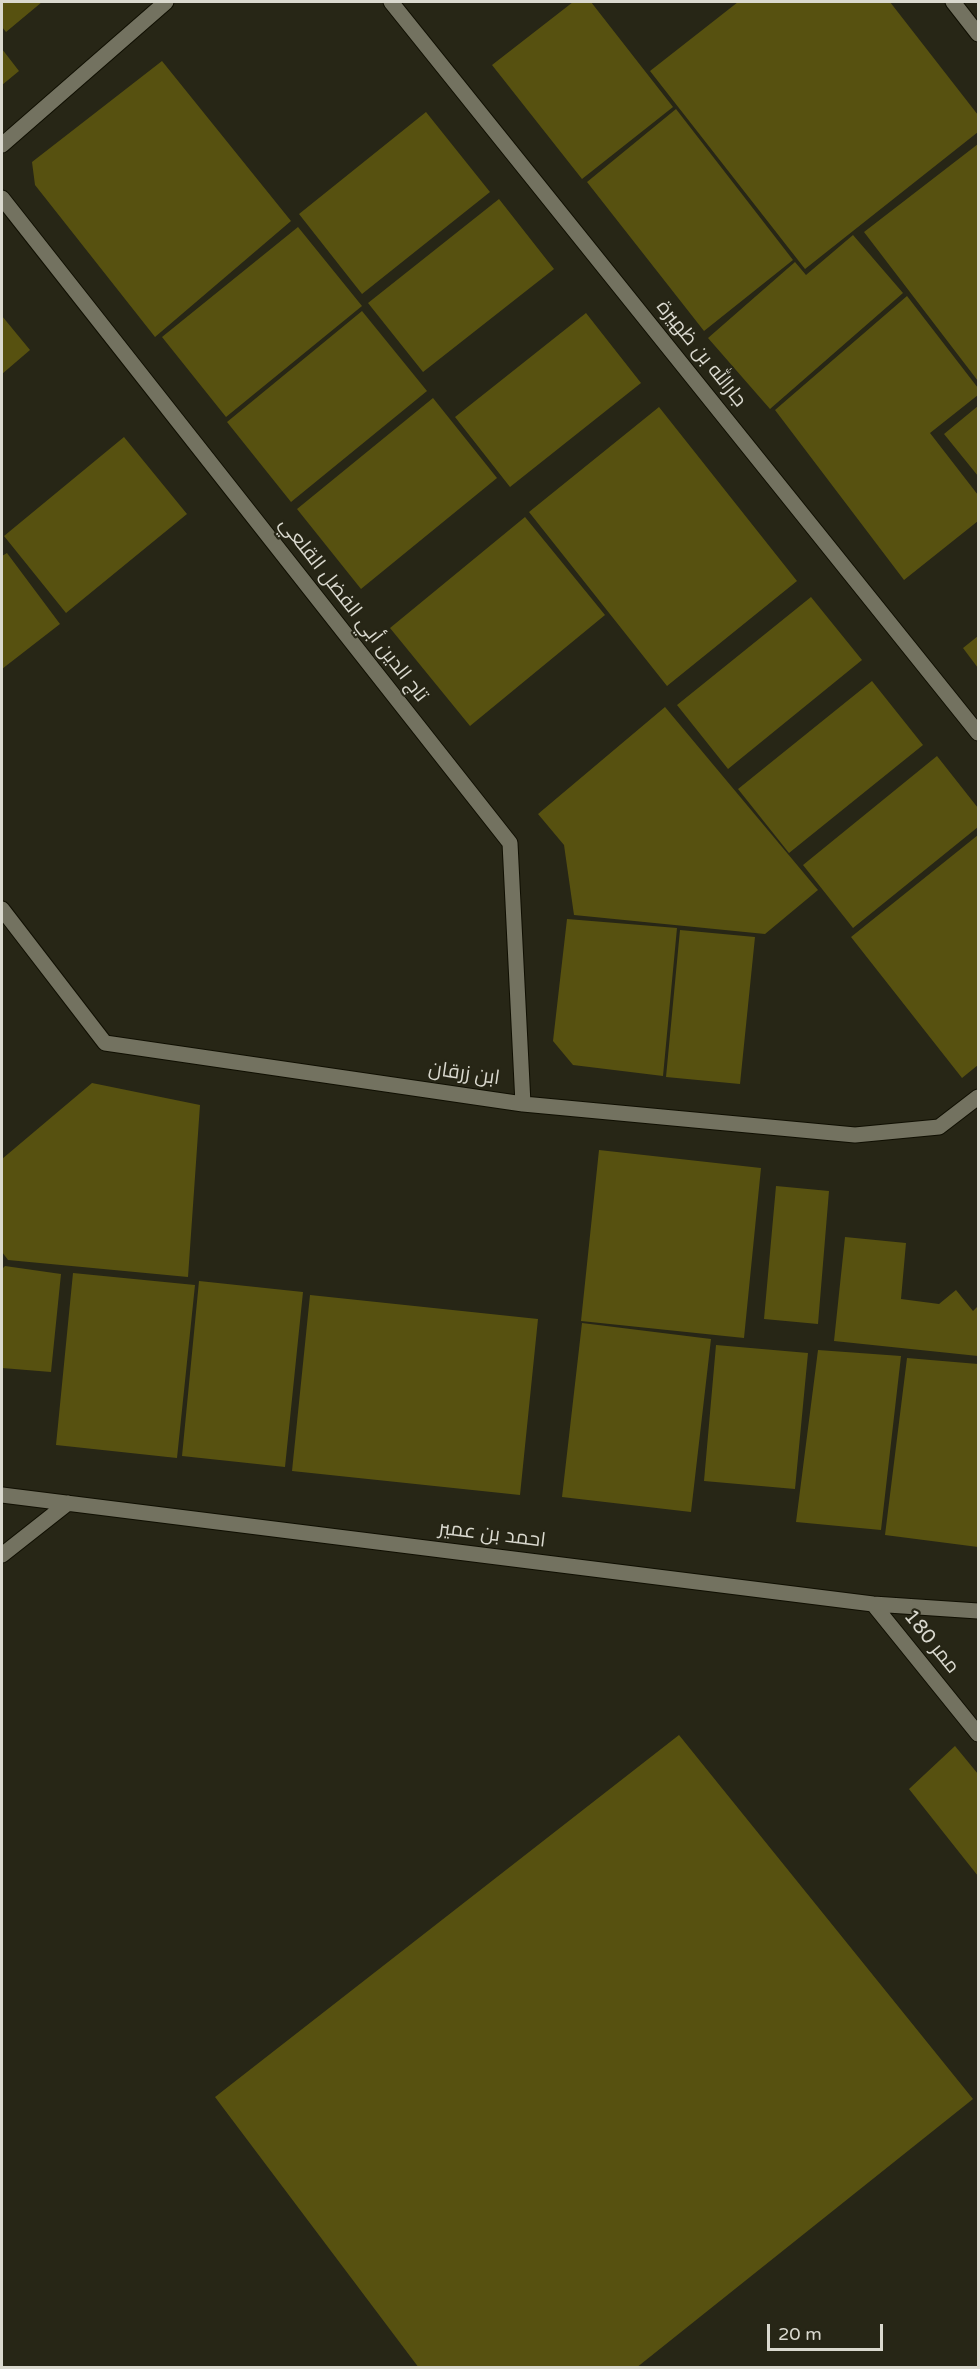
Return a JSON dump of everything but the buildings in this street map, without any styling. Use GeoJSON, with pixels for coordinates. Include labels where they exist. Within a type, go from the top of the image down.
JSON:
{"type":"FeatureCollection","features":[{"type":"Feature","properties":{"kind":"street"},"geometry":{"type":"LineString","coordinates":[[2,145],[166,2]]}},
{"type":"Feature","properties":{"kind":"street","name":"جارالله بن ظهيرة"},"geometry":{"type":"LineString","coordinates":[[391,2],[978,733]]}},
{"type":"Feature","properties":{"kind":"street"},"geometry":{"type":"LineString","coordinates":[[953,2],[978,34]]}},
{"type":"Feature","properties":{"kind":"street","name":"تاج الدين أبي الفضل القلعي"},"geometry":{"type":"LineString","coordinates":[[2,198],[510,843],[523,1104]]}},
{"type":"Feature","properties":{"kind":"street","name":"ابن زرقان"},"geometry":{"type":"LineString","coordinates":[[2,909],[105,1043],[523,1104],[855,1135],[939,1127],[978,1098]]}},
{"type":"Feature","properties":{"kind":"street","name":"احمد بن عمير"},"geometry":{"type":"LineString","coordinates":[[2,1495],[873,1604],[978,1611]]}},
{"type":"Feature","properties":{"kind":"street"},"geometry":{"type":"LineString","coordinates":[[2,1555],[68,1503]]}},
{"type":"Feature","properties":{"kind":"street","name":"ممر 180"},"geometry":{"type":"LineString","coordinates":[[873,1604],[978,1734]]}}]}
